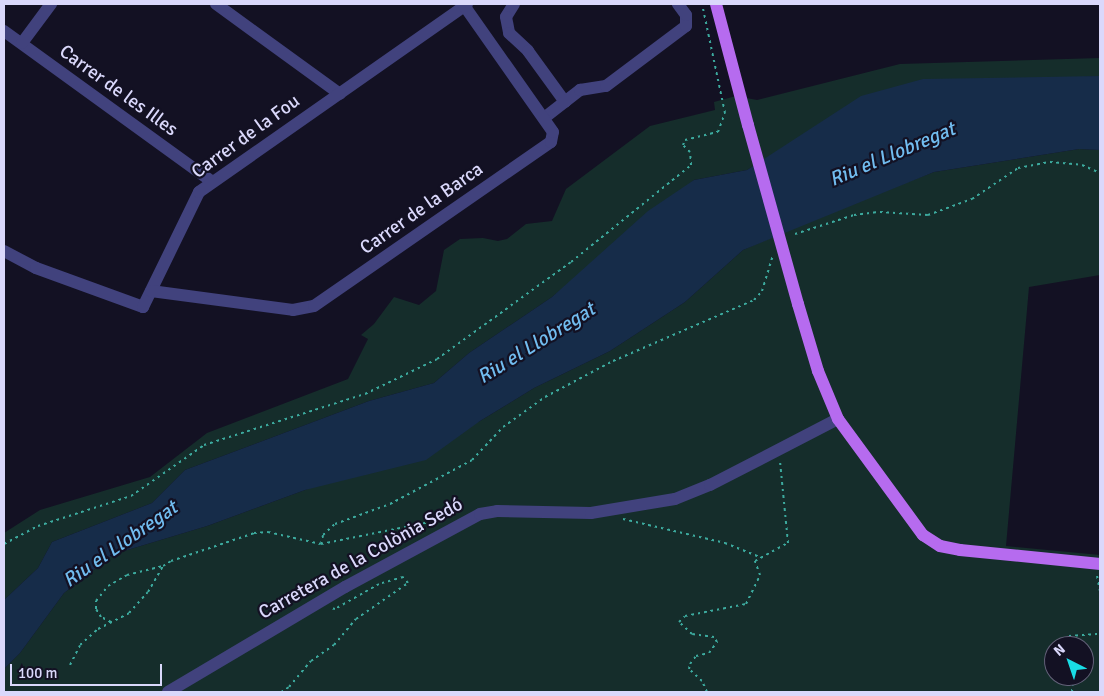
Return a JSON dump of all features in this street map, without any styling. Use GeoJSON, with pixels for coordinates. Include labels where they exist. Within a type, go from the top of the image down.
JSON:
{"type":"FeatureCollection","features":[{"type":"Feature","properties":{"kind":"main road"},"geometry":{"type":"LineString","coordinates":[[716,4],[798,304],[818,371],[838,419],[915,527],[934,542],[960,550],[1097,564]]}},
{"type":"Feature","properties":{"kind":"street"},"geometry":{"type":"LineString","coordinates":[[22,44],[51,4]]}},
{"type":"Feature","properties":{"kind":"street"},"geometry":{"type":"LineString","coordinates":[[216,4],[340,94]]}},
{"type":"Feature","properties":{"kind":"street","name":"Carrer de la Fou"},"geometry":{"type":"LineString","coordinates":[[151,292],[199,192],[211,181],[340,94],[465,4]]}},
{"type":"Feature","properties":{"kind":"street","name":"Carrer de la Barca"},"geometry":{"type":"LineString","coordinates":[[151,292],[293,310],[314,306],[551,142],[553,132],[465,4]]}},
{"type":"Feature","properties":{"kind":"street"},"geometry":{"type":"LineString","coordinates":[[514,4],[506,17],[509,33],[528,51],[565,102]]}},
{"type":"Feature","properties":{"kind":"street"},"geometry":{"type":"LineString","coordinates":[[544,118],[580,90],[606,86],[686,26],[686,15],[678,4]]}},
{"type":"Feature","properties":{"kind":"street","name":"Carrer de les Illes"},"geometry":{"type":"LineString","coordinates":[[4,30],[211,181]]}},
{"type":"Feature","properties":{"kind":"street"},"geometry":{"type":"LineString","coordinates":[[4,251],[36,268],[143,306],[151,292]]}},
{"type":"Feature","properties":{"kind":"street","name":"Carretera de la Colònia Sedó"},"geometry":{"type":"LineString","coordinates":[[168,692],[320,602],[480,514],[497,511],[582,514],[674,499],[710,485],[838,419]]}},
{"type":"Feature","properties":{"kind":"path"},"geometry":{"type":"LineString","coordinates":[[4,544],[38,526],[131,496],[204,445],[365,394],[438,359],[571,262],[691,165],[690,152],[683,145],[685,140],[718,132],[725,113],[702,4]]}},
{"type":"Feature","properties":{"kind":"path"},"geometry":{"type":"LineString","coordinates":[[794,234],[854,215],[880,212],[928,215],[972,199],[1018,168],[1050,162],[1082,165],[1100,173]]}},
{"type":"Feature","properties":{"kind":"path"},"geometry":{"type":"LineString","coordinates":[[321,544],[323,535],[335,524],[390,504],[472,460],[503,427],[545,397],[613,361],[754,300],[762,291],[774,255]]}},
{"type":"Feature","properties":{"kind":"path"},"geometry":{"type":"LineString","coordinates":[[707,692],[702,681],[689,669],[690,664],[696,656],[709,653],[717,642],[714,637],[692,634],[679,622],[685,616],[746,604],[760,575],[755,561],[784,547],[789,540],[780,449]]}},
{"type":"Feature","properties":{"kind":"path"},"geometry":{"type":"LineString","coordinates":[[614,517],[725,543],[760,557]]}},
{"type":"Feature","properties":{"kind":"path"},"geometry":{"type":"LineString","coordinates":[[112,622],[101,617],[96,609],[100,593],[117,579],[163,566],[254,533],[268,532],[321,544],[448,518]]}},
{"type":"Feature","properties":{"kind":"path"},"geometry":{"type":"LineString","coordinates":[[1097,564],[1100,592]]}},
{"type":"Feature","properties":{"kind":"path"},"geometry":{"type":"LineString","coordinates":[[70,665],[80,645],[133,609],[163,566]]}},
{"type":"Feature","properties":{"kind":"path"},"geometry":{"type":"LineString","coordinates":[[281,692],[289,687],[311,661],[334,644],[356,619],[408,583],[403,578],[379,584],[335,610],[320,602]]}},
{"type":"Feature","properties":{"kind":"path"},"geometry":{"type":"LineString","coordinates":[[1069,636],[1100,634]]}},
{"type":"Feature","properties":{"kind":"green space"},"geometry":{"type":"Polygon","coordinates":[[[1100,58],[1100,76],[1054,79],[794,141],[747,170],[694,180],[552,297],[469,353],[434,383],[369,401],[185,470],[152,503],[52,542],[38,568],[4,600],[4,533],[40,510],[150,477],[207,433],[348,379],[368,339],[361,335],[374,324],[394,297],[419,305],[436,291],[444,250],[460,239],[483,238],[498,241],[507,239],[526,224],[552,221],[566,189],[650,126],[715,110],[714,102],[736,96],[757,100],[900,64],[1100,58]]]}},
{"type":"Feature","properties":{"kind":"green space"},"geometry":{"type":"Polygon","coordinates":[[[1079,149],[1100,150],[1100,275],[1029,287],[1006,546],[1100,555],[1100,692],[4,692],[4,669],[20,653],[64,593],[114,554],[207,526],[305,490],[480,421],[534,388],[610,351],[685,302],[743,250],[835,210],[934,172],[1079,149]]]}},
{"type":"Feature","properties":{"kind":"water","name":"Riu el Llobregat"},"geometry":{"type":"Polygon","coordinates":[[[1100,76],[1100,150],[1079,149],[934,172],[743,250],[685,302],[610,351],[534,388],[480,421],[426,460],[305,490],[207,526],[114,554],[64,593],[20,653],[4,669],[4,600],[38,568],[52,542],[152,503],[185,470],[369,401],[434,383],[469,353],[552,297],[648,211],[694,180],[747,170],[861,96],[923,79],[1100,76]]]}}]}
